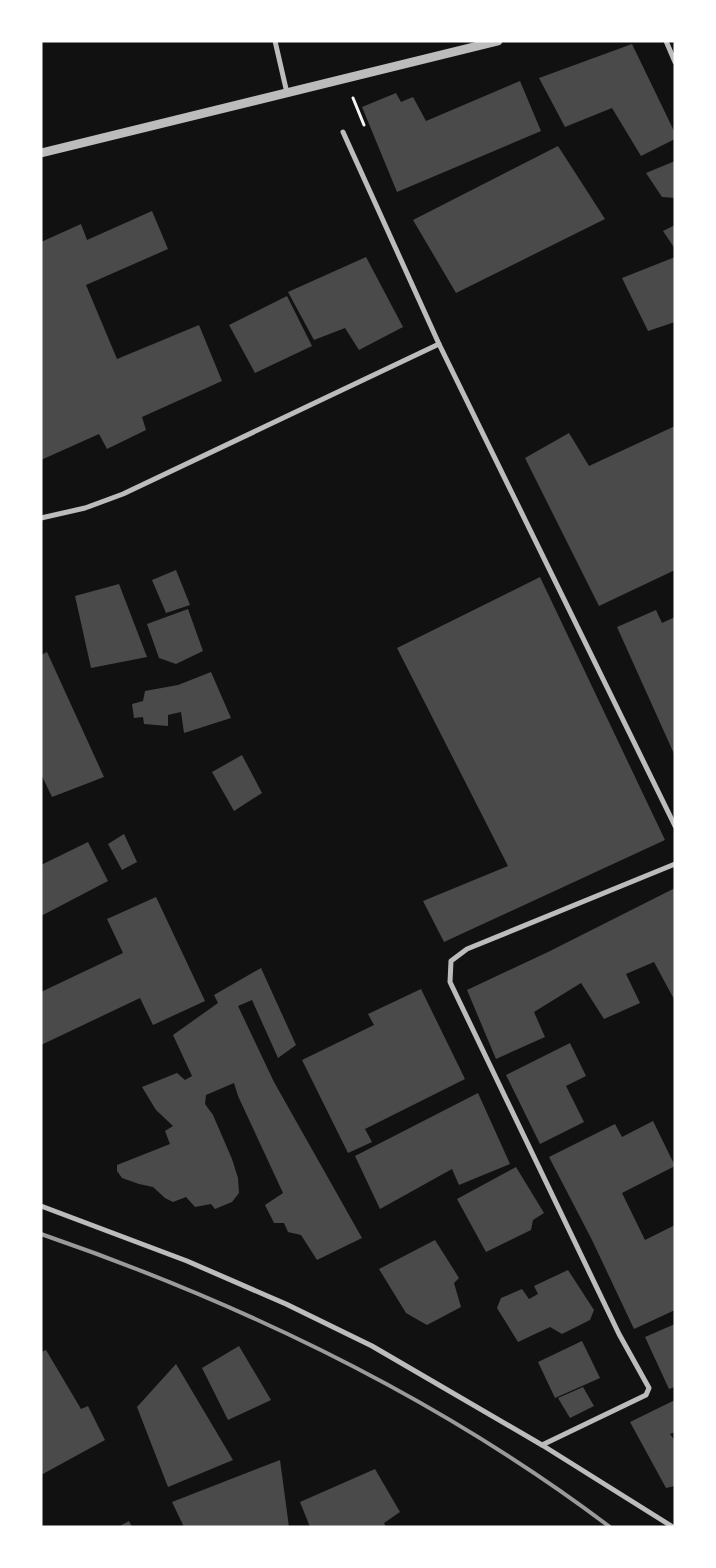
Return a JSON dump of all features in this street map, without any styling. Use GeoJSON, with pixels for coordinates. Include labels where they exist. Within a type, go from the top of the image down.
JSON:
{"type":"FeatureCollection","features":[{"type":"Feature","properties":{"kind":"street"},"geometry":{"type":"LineString","coordinates":[[275,41],[287,93]]}},
{"type":"Feature","properties":{"kind":"street"},"geometry":{"type":"LineString","coordinates":[[41,153],[498,41]]}},
{"type":"Feature","properties":{"kind":"street"},"geometry":{"type":"LineString","coordinates":[[666,41],[675,62]]}},
{"type":"Feature","properties":{"kind":"street"},"geometry":{"type":"LineString","coordinates":[[344,132],[439,344],[675,826]]}},
{"type":"Feature","properties":{"kind":"street"},"geometry":{"type":"LineString","coordinates":[[41,518],[85,508],[123,494],[439,344]]}},
{"type":"Feature","properties":{"kind":"street"},"geometry":{"type":"LineString","coordinates":[[542,1444],[646,1395],[649,1388],[619,1334],[450,982],[451,961],[467,949],[675,864]]}},
{"type":"Feature","properties":{"kind":"street"},"geometry":{"type":"LineString","coordinates":[[41,1206],[187,1261],[286,1304],[372,1346],[542,1444],[673,1527]]}},
{"type":"Feature","properties":{"kind":"path"},"geometry":{"type":"LineString","coordinates":[[353,98],[364,125]]}},
{"type":"Feature","properties":{"kind":"building"},"geometry":{"type":"Polygon","coordinates":[[[632,44],[675,133],[675,139],[641,156],[612,108],[565,127],[539,78],[632,44]]]}},
{"type":"Feature","properties":{"kind":"building"},"geometry":{"type":"Polygon","coordinates":[[[520,81],[541,131],[397,192],[362,107],[396,93],[401,102],[413,97],[426,121],[520,81]]]}},
{"type":"Feature","properties":{"kind":"building"},"geometry":{"type":"Polygon","coordinates":[[[558,146],[605,219],[456,293],[413,220],[558,146]]]}},
{"type":"Feature","properties":{"kind":"building"},"geometry":{"type":"Polygon","coordinates":[[[675,161],[675,198],[662,197],[646,173],[675,161]]]}},
{"type":"Feature","properties":{"kind":"building"},"geometry":{"type":"Polygon","coordinates":[[[152,211],[168,249],[86,285],[117,359],[199,325],[222,381],[142,417],[146,430],[107,449],[99,434],[41,460],[41,242],[81,224],[87,240],[152,211]]]}},
{"type":"Feature","properties":{"kind":"building"},"geometry":{"type":"Polygon","coordinates":[[[675,225],[675,249],[663,231],[675,225]]]}},
{"type":"Feature","properties":{"kind":"building"},"geometry":{"type":"Polygon","coordinates":[[[366,257],[403,327],[359,350],[345,328],[314,340],[288,292],[366,257]]]}},
{"type":"Feature","properties":{"kind":"building"},"geometry":{"type":"Polygon","coordinates":[[[675,257],[675,322],[648,331],[622,278],[675,257]]]}},
{"type":"Feature","properties":{"kind":"building"},"geometry":{"type":"Polygon","coordinates":[[[287,296],[312,346],[255,373],[229,325],[287,296]]]}},
{"type":"Feature","properties":{"kind":"building"},"geometry":{"type":"Polygon","coordinates":[[[675,426],[675,570],[599,606],[525,458],[569,433],[589,466],[675,426]]]}},
{"type":"Feature","properties":{"kind":"building"},"geometry":{"type":"Polygon","coordinates":[[[176,570],[190,605],[166,613],[152,580],[176,570]]]}},
{"type":"Feature","properties":{"kind":"building"},"geometry":{"type":"Polygon","coordinates":[[[540,577],[665,840],[444,942],[423,901],[508,866],[397,648],[540,577]]]}},
{"type":"Feature","properties":{"kind":"building"},"geometry":{"type":"Polygon","coordinates":[[[119,584],[147,657],[91,668],[75,596],[119,584]]]}},
{"type":"Feature","properties":{"kind":"building"},"geometry":{"type":"Polygon","coordinates":[[[188,609],[203,651],[176,664],[159,658],[147,624],[188,609]]]}},
{"type":"Feature","properties":{"kind":"building"},"geometry":{"type":"Polygon","coordinates":[[[656,610],[662,623],[675,617],[675,756],[617,627],[656,610]]]}},
{"type":"Feature","properties":{"kind":"building"},"geometry":{"type":"Polygon","coordinates":[[[47,652],[104,777],[52,797],[41,774],[41,655],[47,652]]]}},
{"type":"Feature","properties":{"kind":"building"},"geometry":{"type":"Polygon","coordinates":[[[211,672],[231,718],[184,733],[181,712],[168,715],[168,726],[144,724],[143,717],[134,718],[132,704],[143,701],[145,691],[178,685],[211,672]]]}},
{"type":"Feature","properties":{"kind":"building"},"geometry":{"type":"Polygon","coordinates":[[[242,755],[262,793],[234,811],[212,772],[242,755]]]}},
{"type":"Feature","properties":{"kind":"building"},"geometry":{"type":"Polygon","coordinates":[[[124,834],[137,862],[122,870],[108,844],[124,834]]]}},
{"type":"Feature","properties":{"kind":"building"},"geometry":{"type":"Polygon","coordinates":[[[88,842],[108,881],[41,916],[41,865],[88,842]]]}},
{"type":"Feature","properties":{"kind":"building"},"geometry":{"type":"Polygon","coordinates":[[[675,888],[675,1001],[654,962],[626,974],[640,1003],[604,1019],[581,983],[534,1012],[545,1037],[496,1059],[467,990],[548,952],[675,888]]]}},
{"type":"Feature","properties":{"kind":"building"},"geometry":{"type":"Polygon","coordinates":[[[156,897],[205,1001],[153,1025],[140,998],[41,1045],[41,992],[123,953],[107,919],[156,897]]]}},
{"type":"Feature","properties":{"kind":"building"},"geometry":{"type":"Polygon","coordinates":[[[261,968],[296,1045],[278,1058],[252,1000],[238,1006],[274,1082],[362,1238],[317,1260],[301,1235],[288,1232],[284,1223],[274,1223],[265,1205],[283,1193],[238,1096],[234,1083],[206,1095],[205,1104],[213,1115],[238,1178],[239,1193],[232,1202],[215,1209],[211,1204],[195,1207],[186,1197],[173,1202],[165,1198],[153,1187],[122,1178],[117,1171],[117,1165],[170,1144],[165,1131],[173,1126],[156,1110],[142,1087],[177,1073],[185,1080],[192,1076],[173,1035],[218,1003],[214,995],[261,968]]]}},
{"type":"Feature","properties":{"kind":"building"},"geometry":{"type":"Polygon","coordinates":[[[421,989],[465,1079],[365,1129],[372,1142],[348,1153],[302,1060],[374,1025],[368,1014],[421,989]]]}},
{"type":"Feature","properties":{"kind":"building"},"geometry":{"type":"Polygon","coordinates":[[[570,1043],[586,1076],[566,1086],[584,1122],[540,1144],[506,1075],[570,1043]]]}},
{"type":"Feature","properties":{"kind":"building"},"geometry":{"type":"Polygon","coordinates":[[[478,1093],[510,1164],[459,1185],[452,1169],[380,1209],[355,1156],[478,1093]]]}},
{"type":"Feature","properties":{"kind":"building"},"geometry":{"type":"Polygon","coordinates":[[[653,1121],[675,1166],[622,1193],[645,1240],[675,1225],[675,1310],[634,1329],[592,1240],[549,1157],[615,1124],[622,1137],[653,1121]]]}},
{"type":"Feature","properties":{"kind":"building"},"geometry":{"type":"Polygon","coordinates":[[[516,1167],[544,1213],[533,1220],[531,1230],[486,1252],[457,1199],[516,1167]]]}},
{"type":"Feature","properties":{"kind":"building"},"geometry":{"type":"Polygon","coordinates":[[[435,1240],[459,1278],[454,1283],[461,1307],[427,1325],[406,1313],[379,1269],[435,1240]]]}},
{"type":"Feature","properties":{"kind":"building"},"geometry":{"type":"Polygon","coordinates":[[[568,1270],[594,1310],[590,1320],[562,1334],[550,1327],[518,1342],[497,1308],[501,1298],[522,1289],[529,1299],[538,1294],[534,1286],[568,1270]]]}},
{"type":"Feature","properties":{"kind":"building"},"geometry":{"type":"Polygon","coordinates":[[[675,1324],[675,1387],[669,1389],[645,1337],[675,1324]]]}},
{"type":"Feature","properties":{"kind":"building"},"geometry":{"type":"Polygon","coordinates":[[[582,1341],[600,1378],[555,1398],[538,1362],[582,1341]]]}},
{"type":"Feature","properties":{"kind":"building"},"geometry":{"type":"Polygon","coordinates":[[[239,1346],[271,1400],[228,1420],[202,1368],[239,1346]]]}},
{"type":"Feature","properties":{"kind":"building"},"geometry":{"type":"Polygon","coordinates":[[[46,1350],[81,1409],[88,1406],[105,1440],[41,1475],[41,1352],[46,1350]]]}},
{"type":"Feature","properties":{"kind":"building"},"geometry":{"type":"Polygon","coordinates":[[[176,1364],[233,1460],[168,1487],[137,1407],[176,1364]]]}},
{"type":"Feature","properties":{"kind":"building"},"geometry":{"type":"Polygon","coordinates":[[[583,1387],[594,1406],[570,1418],[558,1398],[583,1387]]]}},
{"type":"Feature","properties":{"kind":"building"},"geometry":{"type":"Polygon","coordinates":[[[675,1400],[675,1432],[670,1434],[675,1441],[675,1486],[666,1488],[630,1422],[675,1400]]]}},
{"type":"Feature","properties":{"kind":"building"},"geometry":{"type":"Polygon","coordinates":[[[280,1460],[289,1527],[184,1527],[172,1502],[280,1460]]]}},
{"type":"Feature","properties":{"kind":"building"},"geometry":{"type":"Polygon","coordinates":[[[375,1469],[400,1512],[384,1523],[386,1527],[310,1527],[300,1502],[375,1469]]]}},
{"type":"Feature","properties":{"kind":"building"},"geometry":{"type":"Polygon","coordinates":[[[129,1521],[132,1527],[118,1527],[129,1521]]]}},
{"type":"Feature","properties":{"kind":"railway"},"geometry":{"type":"LineString","coordinates":[[41,1234],[117,1261],[191,1291],[265,1323],[337,1358],[477,1436],[544,1480],[610,1527]]}}]}
